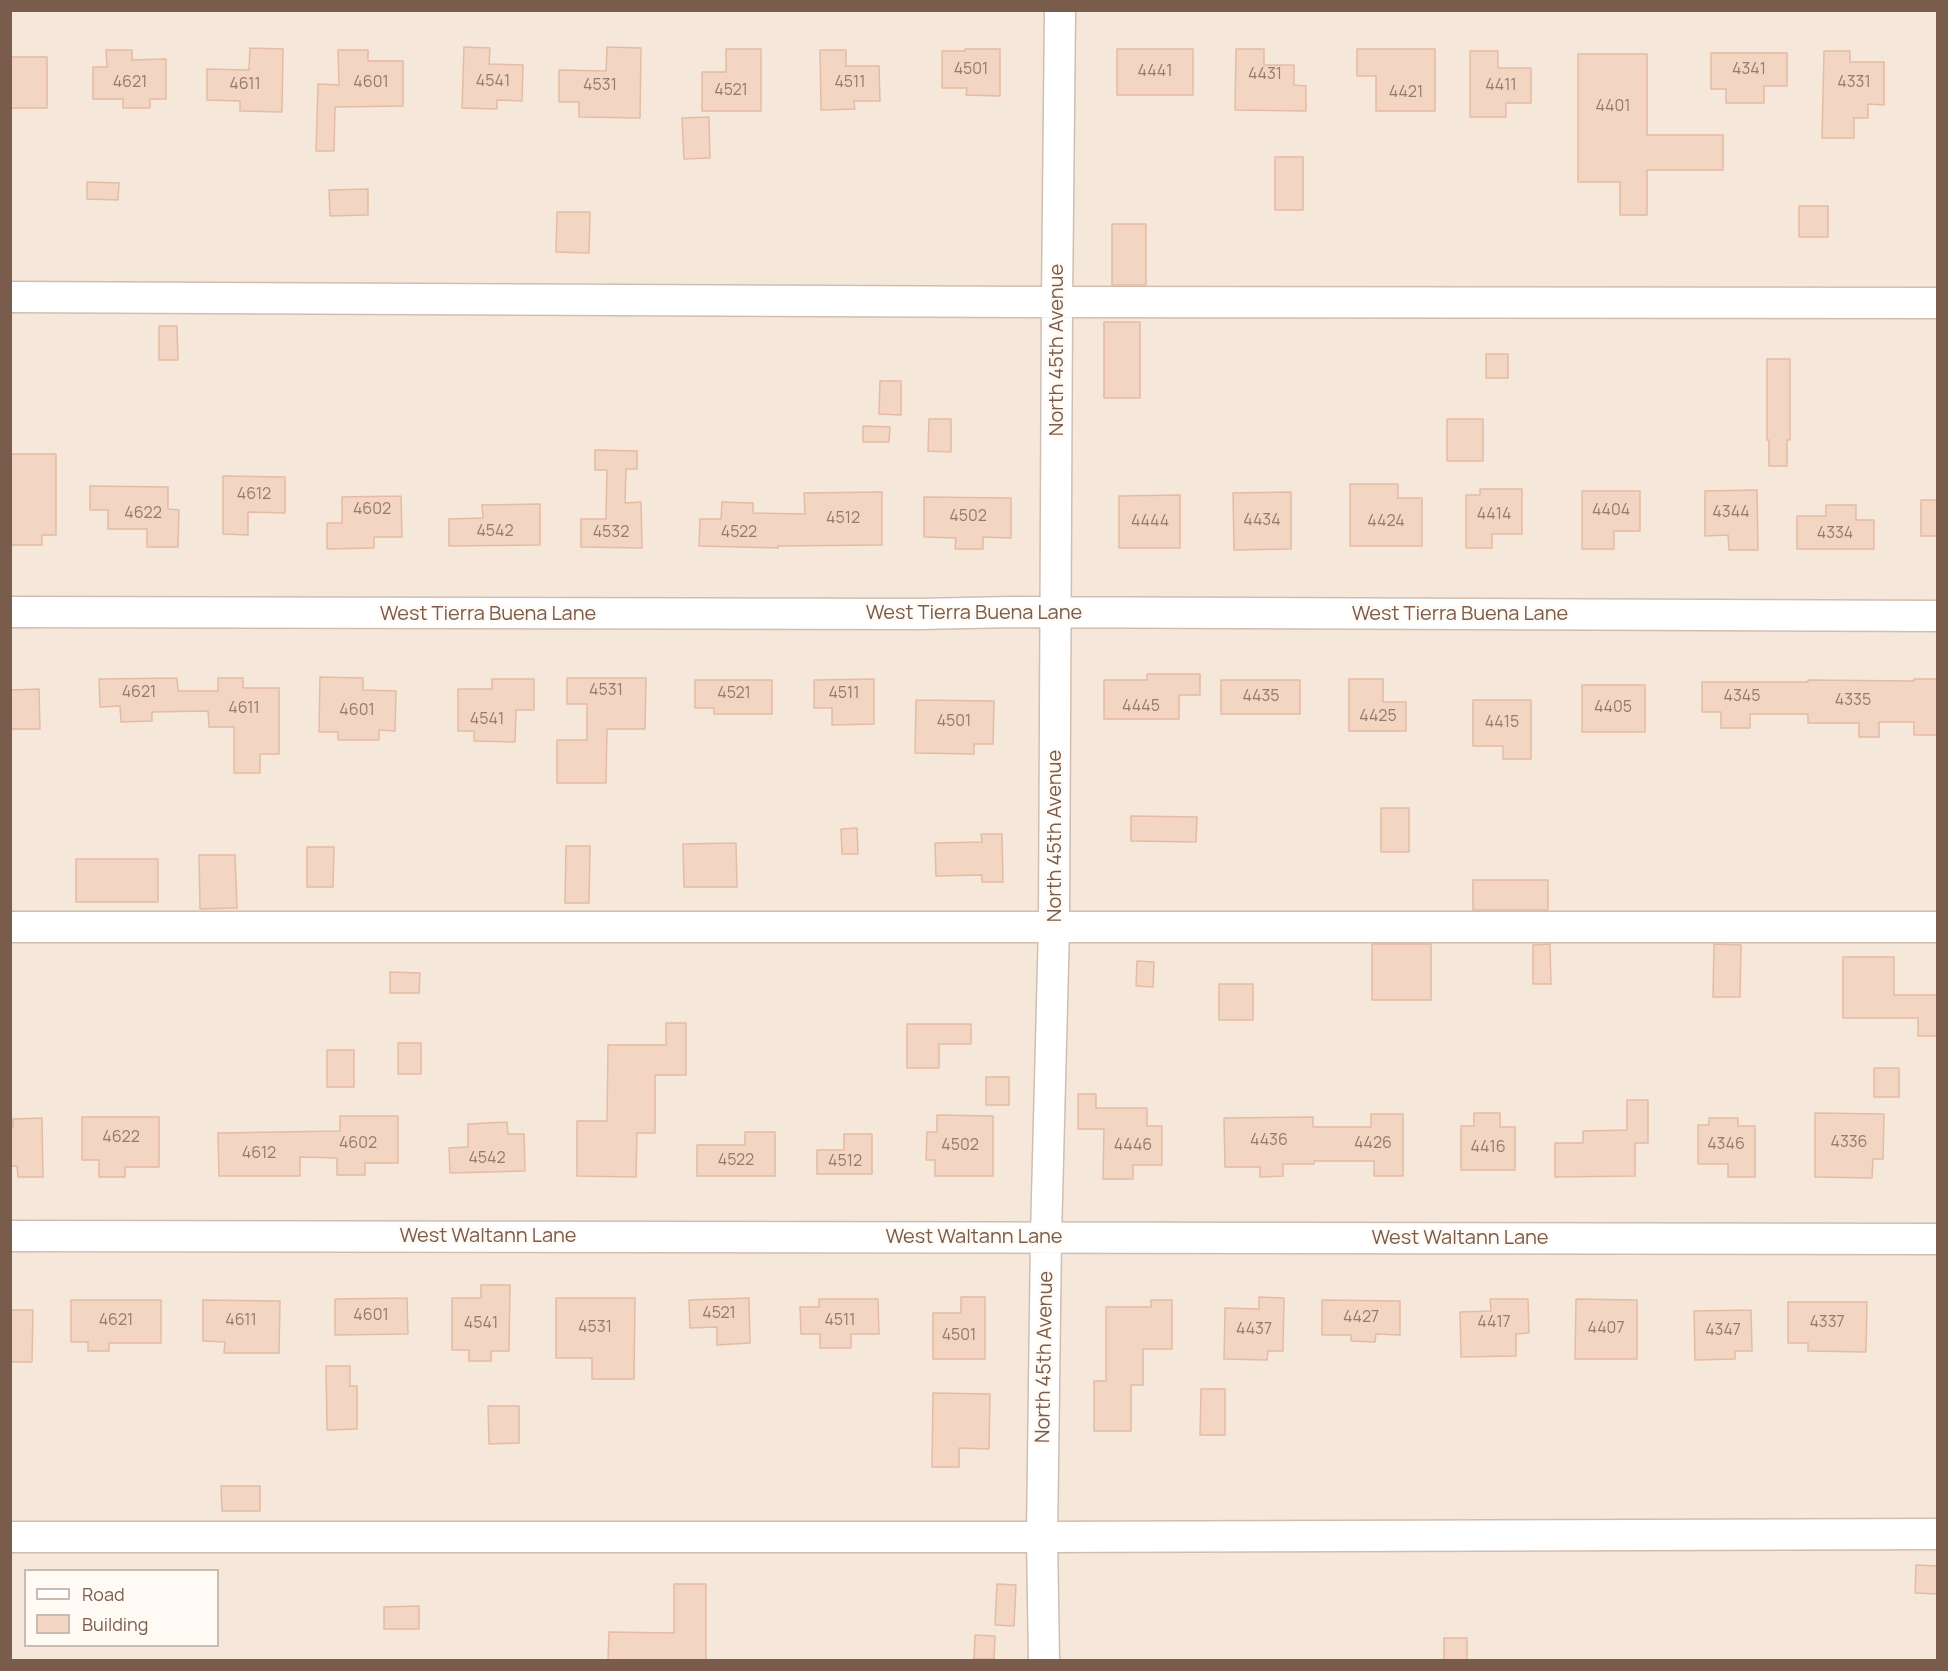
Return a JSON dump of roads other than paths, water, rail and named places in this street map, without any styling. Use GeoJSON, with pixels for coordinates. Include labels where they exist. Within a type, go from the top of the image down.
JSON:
{"type":"FeatureCollection","features":[{"type":"Feature","properties":{"kind":"street","name":"North 45th Avenue"},"geometry":{"type":"LineString","coordinates":[[1044,1660],[1042,1537],[1046,1237],[1054,926],[1060,10]]}},
{"type":"Feature","properties":{"kind":"street"},"geometry":{"type":"LineString","coordinates":[[10,297],[1938,303]]}},
{"type":"Feature","properties":{"kind":"street","name":"West Tierra Buena Lane"},"geometry":{"type":"LineString","coordinates":[[10,612],[919,614],[1055,612],[1938,616]]}},
{"type":"Feature","properties":{"kind":"street"},"geometry":{"type":"LineString","coordinates":[[10,927],[1938,927]]}},
{"type":"Feature","properties":{"kind":"street","name":"West Waltann Lane"},"geometry":{"type":"LineString","coordinates":[[10,1236],[1938,1239]]}},
{"type":"Feature","properties":{"kind":"street"},"geometry":{"type":"LineString","coordinates":[[10,1537],[1938,1534]]}}]}
